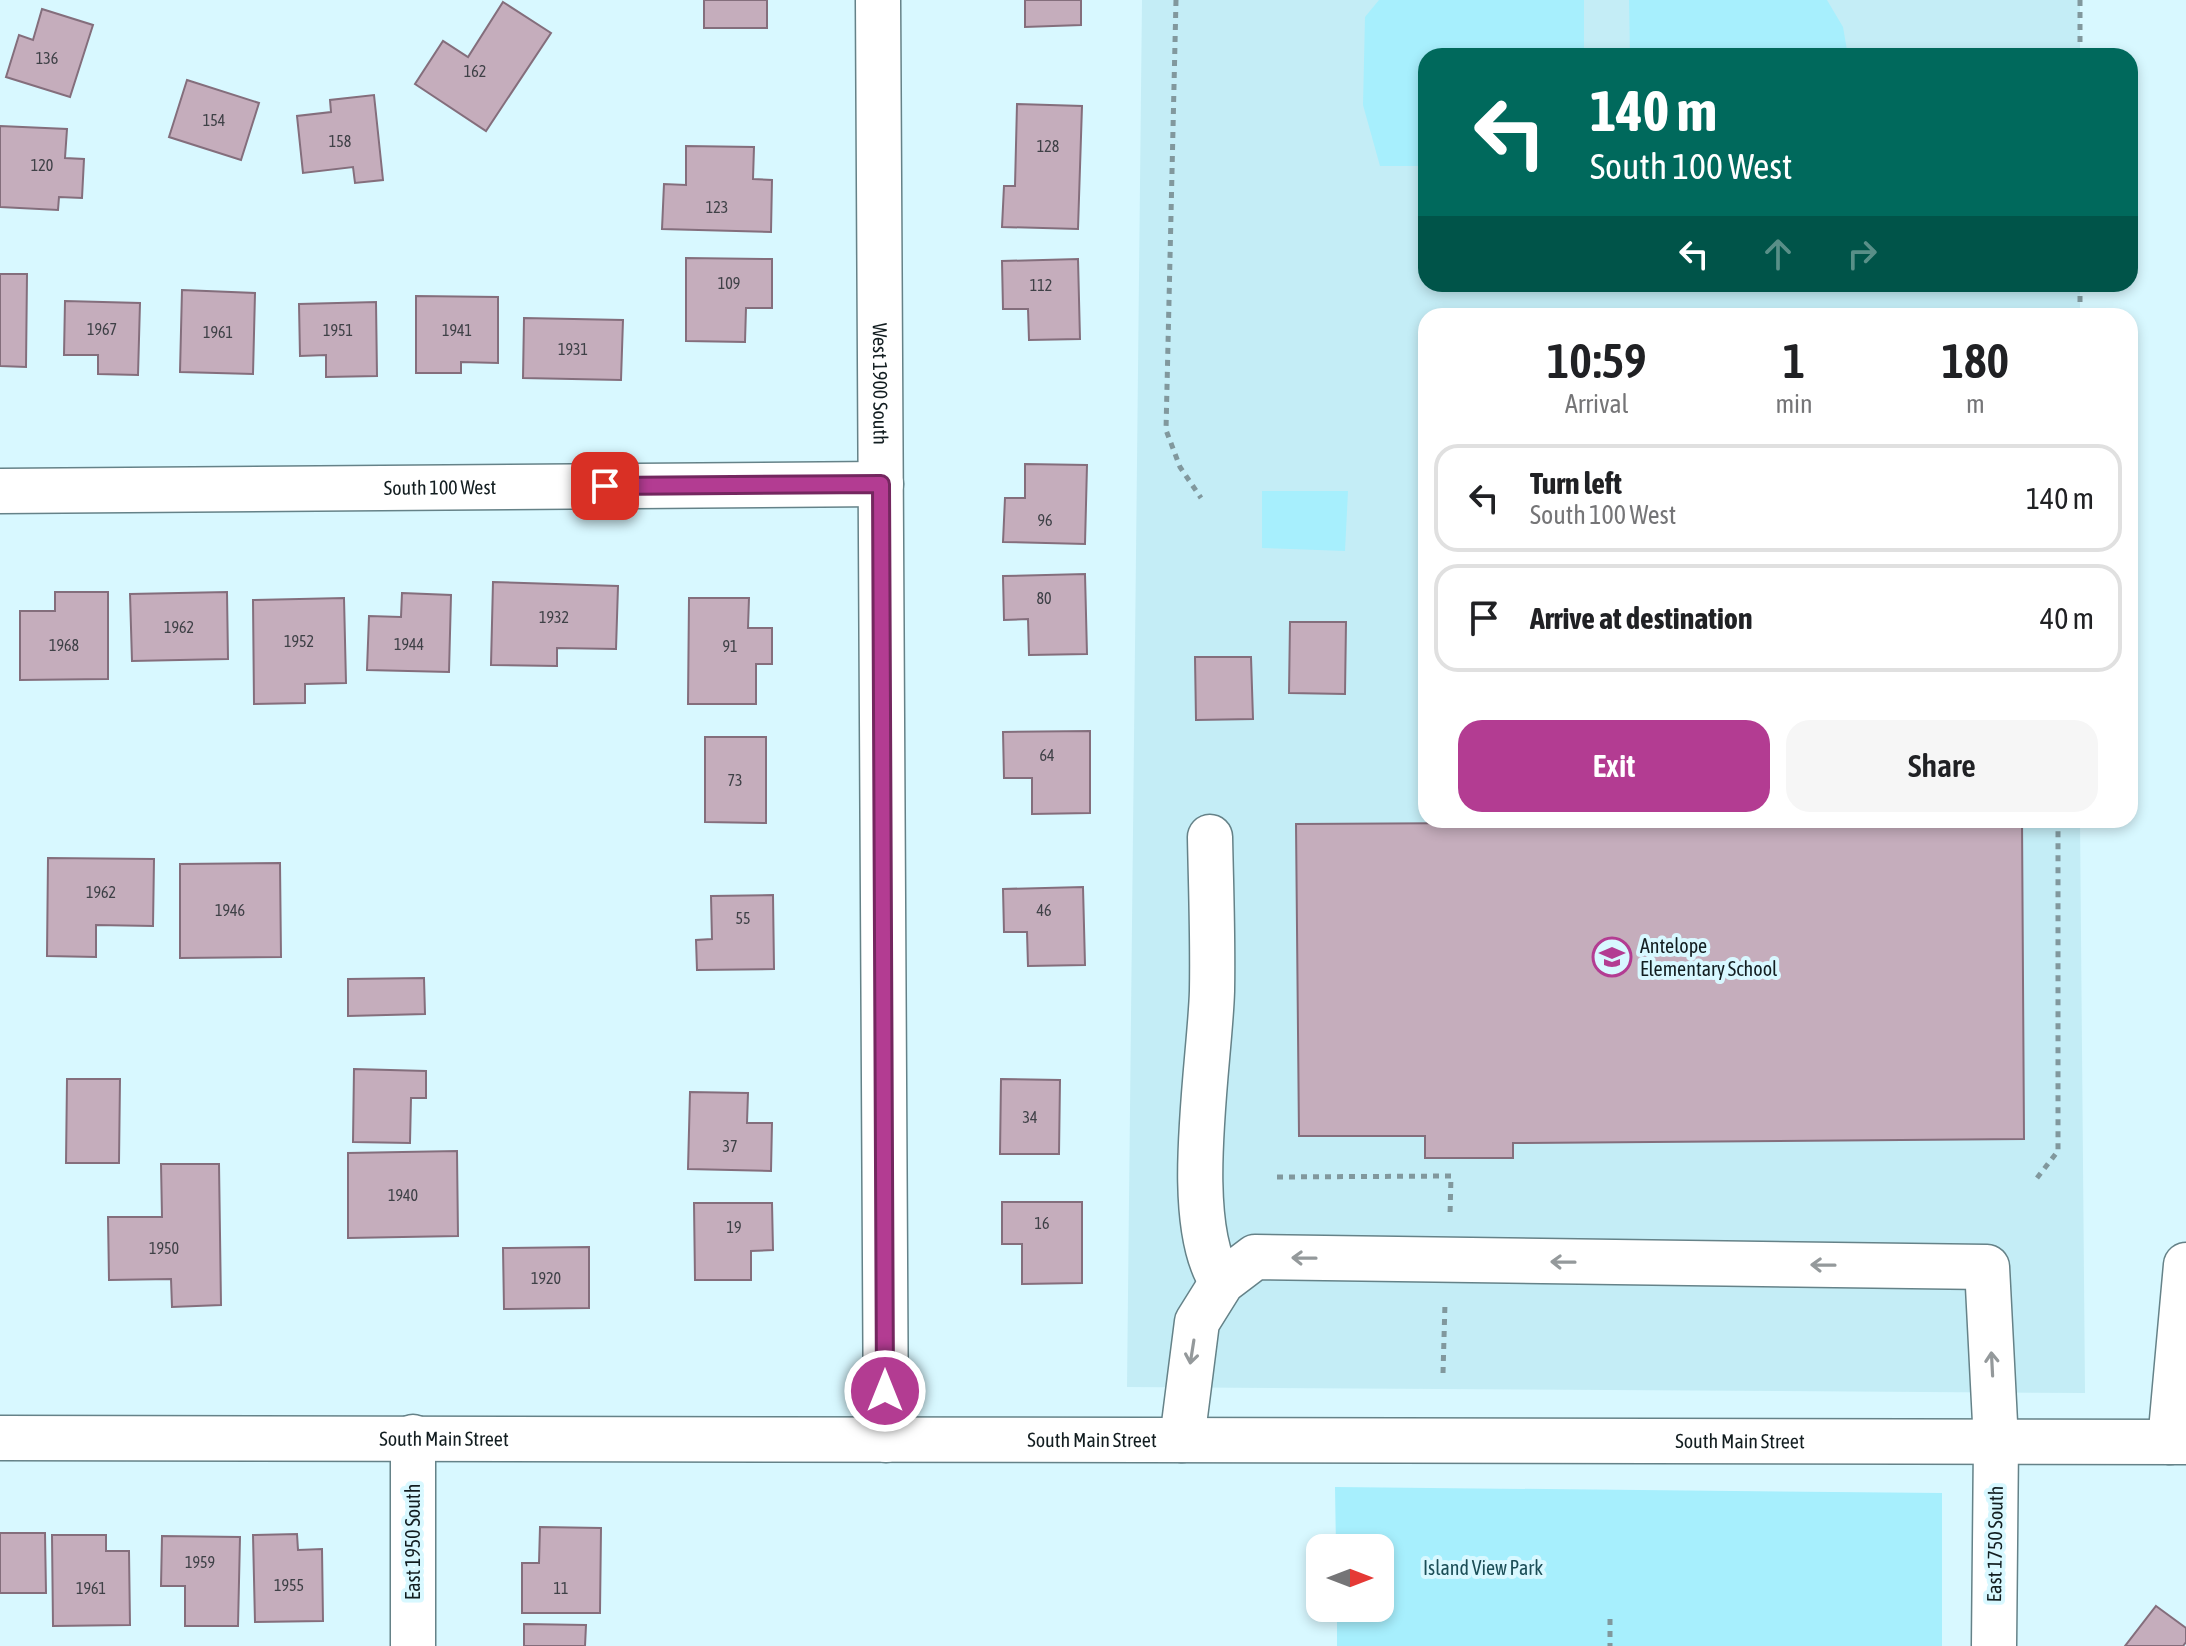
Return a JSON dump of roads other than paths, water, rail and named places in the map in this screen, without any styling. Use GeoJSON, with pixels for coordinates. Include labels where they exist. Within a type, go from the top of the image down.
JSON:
{"type":"FeatureCollection","features":[{"type":"Feature","properties":{"kind":"street","name":"West 1900 South"},"geometry":{"type":"LineString","coordinates":[[878,0],[886,1440]]}},
{"type":"Feature","properties":{"kind":"street","name":"South 100 West"},"geometry":{"type":"LineString","coordinates":[[0,491],[881,484]]}},
{"type":"Feature","properties":{"kind":"street"},"geometry":{"type":"LineString","coordinates":[[1182,1440],[1197,1322],[1222,1282],[1211,1265],[1207,1244],[1202,1176],[1212,992],[1210,837]]}},
{"type":"Feature","properties":{"kind":"street","name":"East 1750 South"},"geometry":{"type":"LineString","coordinates":[[1222,1282],[1255,1257],[1987,1267],[1996,1442],[1994,1646]]}},
{"type":"Feature","properties":{"kind":"street"},"geometry":{"type":"LineString","coordinates":[[2178,1442],[2186,1265]]}},
{"type":"Feature","properties":{"kind":"street","name":"East 1950 South"},"geometry":{"type":"LineString","coordinates":[[413,1437],[413,1646]]}},
{"type":"Feature","properties":{"kind":"street","name":"South Main Street"},"geometry":{"type":"LineString","coordinates":[[0,1438],[2178,1442]]}},
{"type":"Feature","properties":{"kind":"place","name":"Antelope Elementary School"},"geometry":{"type":"Point","coordinates":[1612,957]}},
{"type":"Feature","properties":{"kind":"park label","name":"Island View Park"},"geometry":{"type":"Point","coordinates":[1483,1568]}}]}
